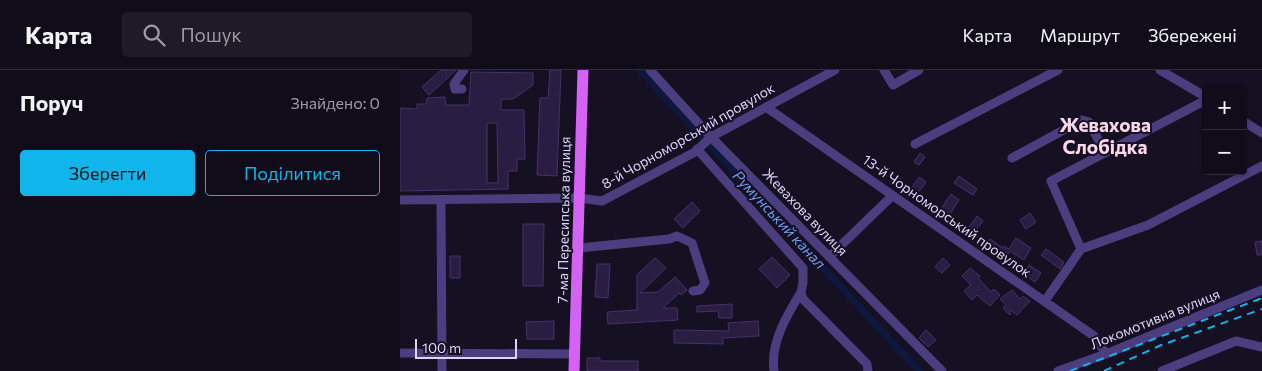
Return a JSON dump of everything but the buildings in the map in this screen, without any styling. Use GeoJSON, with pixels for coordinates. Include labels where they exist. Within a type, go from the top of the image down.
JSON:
{"type":"FeatureCollection","features":[{"type":"Feature","properties":{"kind":"main road","name":"7-ма Пересипська вулиця"},"geometry":{"type":"LineString","coordinates":[[574,371],[578,198],[584,70]]}},
{"type":"Feature","properties":{"kind":"street"},"geometry":{"type":"LineString","coordinates":[[462,89],[456,89],[454,84],[464,70]]}},
{"type":"Feature","properties":{"kind":"street","name":"Жевахова вулиця"},"geometry":{"type":"LineString","coordinates":[[650,70],[711,137],[942,371]]}},
{"type":"Feature","properties":{"kind":"street","name":"8-й Чорноморський провулок"},"geometry":{"type":"LineString","coordinates":[[400,200],[578,198],[602,201],[697,149],[711,137],[835,70]]}},
{"type":"Feature","properties":{"kind":"street"},"geometry":{"type":"LineString","coordinates":[[884,70],[893,85],[919,70]]}},
{"type":"Feature","properties":{"kind":"street"},"geometry":{"type":"LineString","coordinates":[[915,144],[1058,70]]}},
{"type":"Feature","properties":{"kind":"street"},"geometry":{"type":"LineString","coordinates":[[1160,70],[1202,96]]}},
{"type":"Feature","properties":{"kind":"street"},"geometry":{"type":"LineString","coordinates":[[1080,249],[1051,181],[1202,101]]}},
{"type":"Feature","properties":{"kind":"street","name":"13-й Чорноморський провулок"},"geometry":{"type":"LineString","coordinates":[[766,107],[892,196],[1045,300],[1094,336],[1106,354]]}},
{"type":"Feature","properties":{"kind":"street"},"geometry":{"type":"LineString","coordinates":[[1012,158],[1082,120],[1089,122],[1105,153]]}},
{"type":"Feature","properties":{"kind":"street"},"geometry":{"type":"LineString","coordinates":[[1247,124],[1262,133]]}},
{"type":"Feature","properties":{"kind":"street"},"geometry":{"type":"LineString","coordinates":[[697,149],[802,268],[804,283],[801,292],[788,313],[777,340],[772,358],[774,371]]}},
{"type":"Feature","properties":{"kind":"street"},"geometry":{"type":"LineString","coordinates":[[1045,300],[1080,249],[1148,225],[1262,166]]}},
{"type":"Feature","properties":{"kind":"street"},"geometry":{"type":"LineString","coordinates":[[829,257],[892,196]]}},
{"type":"Feature","properties":{"kind":"street"},"geometry":{"type":"LineString","coordinates":[[441,200],[442,371]]}},
{"type":"Feature","properties":{"kind":"street"},"geometry":{"type":"LineString","coordinates":[[578,248],[669,239],[677,236],[692,243],[705,283],[700,290],[692,291]]}},
{"type":"Feature","properties":{"kind":"street","name":"Локомотивна вулиця"},"geometry":{"type":"LineString","coordinates":[[1058,371],[1106,354],[1262,290]]}},
{"type":"Feature","properties":{"kind":"street"},"geometry":{"type":"LineString","coordinates":[[801,292],[803,299],[867,364],[868,371]]}},
{"type":"Feature","properties":{"kind":"street"},"geometry":{"type":"LineString","coordinates":[[1162,371],[1236,341],[1259,346]]}},
{"type":"Feature","properties":{"kind":"street"},"geometry":{"type":"LineString","coordinates":[[400,353],[575,354]]}},
{"type":"Feature","properties":{"kind":"waterway","name":"Румунський канал"},"geometry":{"type":"LineString","coordinates":[[640,70],[919,371]]}},
{"type":"Feature","properties":{"kind":"railway"},"geometry":{"type":"LineString","coordinates":[[1070,371],[1262,298]]}},
{"type":"Feature","properties":{"kind":"railway"},"geometry":{"type":"LineString","coordinates":[[1104,371],[1159,346],[1262,309]]}},
{"type":"Feature","properties":{"kind":"district","name":"Жевахова Слобідка"},"geometry":{"type":"Point","coordinates":[1105,136]}}]}
